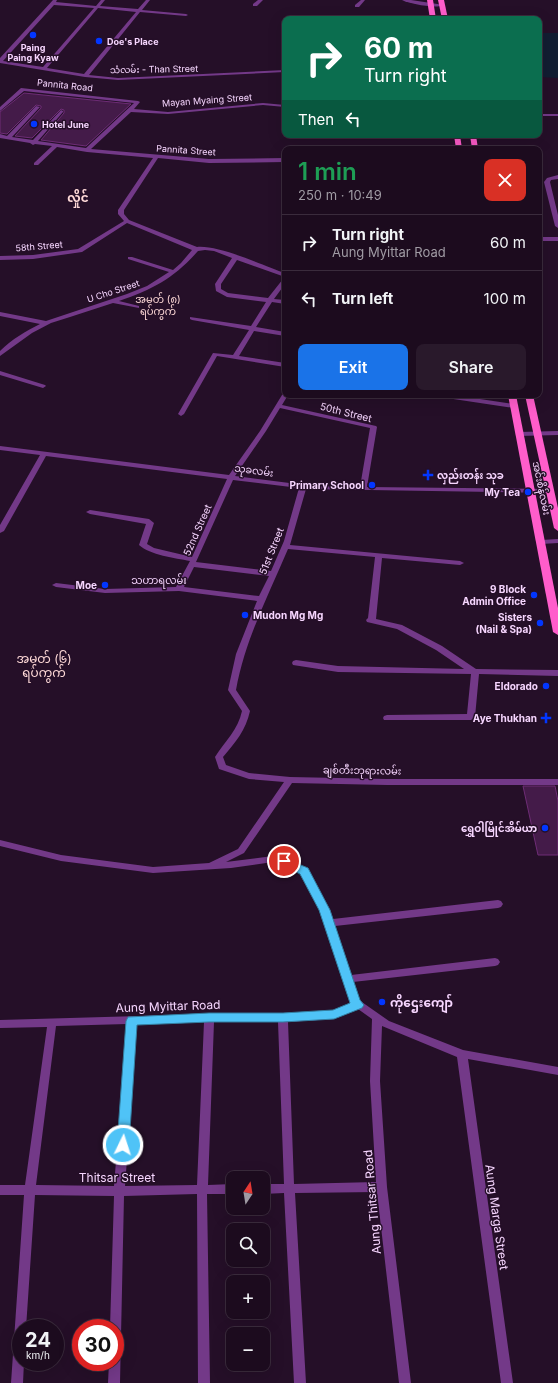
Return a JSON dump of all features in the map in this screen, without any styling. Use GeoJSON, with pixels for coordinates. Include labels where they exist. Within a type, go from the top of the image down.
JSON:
{"type":"FeatureCollection","features":[{"type":"Feature","properties":{"kind":"main road"},"geometry":{"type":"LineString","coordinates":[[430,2],[432,16]]}},
{"type":"Feature","properties":{"kind":"main road"},"geometry":{"type":"LineString","coordinates":[[442,2],[444,16]]}},
{"type":"Feature","properties":{"kind":"main road","name":"အင်းစိန်လမ်း"},"geometry":{"type":"LineString","coordinates":[[513,398],[558,632]]}},
{"type":"Feature","properties":{"kind":"main road"},"geometry":{"type":"LineString","coordinates":[[530,398],[558,528]]}},
{"type":"Feature","properties":{"kind":"street"},"geometry":{"type":"LineString","coordinates":[[44,69],[103,0]]}},
{"type":"Feature","properties":{"kind":"street"},"geometry":{"type":"LineString","coordinates":[[85,76],[148,0]]}},
{"type":"Feature","properties":{"kind":"street"},"geometry":{"type":"LineString","coordinates":[[255,5],[261,0]]}},
{"type":"Feature","properties":{"kind":"street"},"geometry":{"type":"LineString","coordinates":[[358,6],[363,0]]}},
{"type":"Feature","properties":{"kind":"street"},"geometry":{"type":"LineString","coordinates":[[404,0],[442,2]]}},
{"type":"Feature","properties":{"kind":"street"},"geometry":{"type":"LineString","coordinates":[[0,62],[54,2],[186,15]]}},
{"type":"Feature","properties":{"kind":"street","name":"သံလမ်း - Than Street"},"geometry":{"type":"LineString","coordinates":[[0,62],[85,76],[118,79],[282,71]]}},
{"type":"Feature","properties":{"kind":"street","name":"Pannita Road"},"geometry":{"type":"LineString","coordinates":[[0,110],[23,89],[137,102],[138,103],[130,110]]}},
{"type":"Feature","properties":{"kind":"street","name":"Mayan Myaing Street"},"geometry":{"type":"LineString","coordinates":[[130,110],[168,113],[263,104],[282,106]]}},
{"type":"Feature","properties":{"kind":"street"},"geometry":{"type":"LineString","coordinates":[[0,136],[8,138],[38,107]]}},
{"type":"Feature","properties":{"kind":"street"},"geometry":{"type":"LineString","coordinates":[[87,150],[130,110]]}},
{"type":"Feature","properties":{"kind":"street"},"geometry":{"type":"LineString","coordinates":[[33,143],[61,111]]}},
{"type":"Feature","properties":{"kind":"street"},"geometry":{"type":"LineString","coordinates":[[542,115],[558,115]]}},
{"type":"Feature","properties":{"kind":"street","name":"Pannita Street"},"geometry":{"type":"LineString","coordinates":[[8,138],[87,150],[210,161],[282,160]]}},
{"type":"Feature","properties":{"kind":"street"},"geometry":{"type":"LineString","coordinates":[[36,164],[55,146]]}},
{"type":"Feature","properties":{"kind":"street"},"geometry":{"type":"LineString","coordinates":[[157,156],[122,210],[121,214],[127,221],[196,249],[205,248],[215,250],[282,274]]}},
{"type":"Feature","properties":{"kind":"street"},"geometry":{"type":"LineString","coordinates":[[558,177],[549,179],[547,182],[556,207],[558,226]]}},
{"type":"Feature","properties":{"kind":"street","name":"58th Street"},"geometry":{"type":"LineString","coordinates":[[0,258],[33,257],[80,251],[127,221]]}},
{"type":"Feature","properties":{"kind":"street"},"geometry":{"type":"LineString","coordinates":[[542,239],[558,239]]}},
{"type":"Feature","properties":{"kind":"street","name":"U Cho Street"},"geometry":{"type":"LineString","coordinates":[[1,351],[23,336],[47,323],[143,291],[174,272],[191,256],[196,249]]}},
{"type":"Feature","properties":{"kind":"street"},"geometry":{"type":"LineString","coordinates":[[236,257],[218,284],[218,290],[227,294],[282,301]]}},
{"type":"Feature","properties":{"kind":"street"},"geometry":{"type":"LineString","coordinates":[[130,258],[174,272]]}},
{"type":"Feature","properties":{"kind":"street"},"geometry":{"type":"LineString","coordinates":[[235,357],[253,329],[269,299],[282,284]]}},
{"type":"Feature","properties":{"kind":"street"},"geometry":{"type":"LineString","coordinates":[[113,300],[137,307]]}},
{"type":"Feature","properties":{"kind":"street"},"geometry":{"type":"LineString","coordinates":[[0,314],[47,323]]}},
{"type":"Feature","properties":{"kind":"street"},"geometry":{"type":"LineString","coordinates":[[192,318],[282,334]]}},
{"type":"Feature","properties":{"kind":"street"},"geometry":{"type":"LineString","coordinates":[[181,414],[215,354],[282,365]]}},
{"type":"Feature","properties":{"kind":"street"},"geometry":{"type":"LineString","coordinates":[[0,374],[43,386]]}},
{"type":"Feature","properties":{"kind":"street","name":"52nd Street"},"geometry":{"type":"LineString","coordinates":[[178,589],[193,562],[230,477],[283,398]]}},
{"type":"Feature","properties":{"kind":"street"},"geometry":{"type":"LineString","coordinates":[[460,398],[514,406]]}},
{"type":"Feature","properties":{"kind":"street","name":"50th Street"},"geometry":{"type":"LineString","coordinates":[[279,406],[374,427],[364,488]]}},
{"type":"Feature","properties":{"kind":"street"},"geometry":{"type":"LineString","coordinates":[[519,434],[558,433]]}},
{"type":"Feature","properties":{"kind":"street","name":"သုခလမ်း"},"geometry":{"type":"LineString","coordinates":[[0,448],[303,487],[550,490]]}},
{"type":"Feature","properties":{"kind":"street"},"geometry":{"type":"LineString","coordinates":[[0,531],[44,454]]}},
{"type":"Feature","properties":{"kind":"street","name":"51st Street"},"geometry":{"type":"LineString","coordinates":[[290,780],[249,776],[222,767],[219,757],[245,721],[246,711],[232,690],[234,672],[261,599],[286,547],[303,487]]}},
{"type":"Feature","properties":{"kind":"street"},"geometry":{"type":"LineString","coordinates":[[90,512],[146,521],[150,523],[143,545],[152,550],[193,562],[273,574]]}},
{"type":"Feature","properties":{"kind":"street"},"geometry":{"type":"LineString","coordinates":[[541,542],[558,541]]}},
{"type":"Feature","properties":{"kind":"street"},"geometry":{"type":"LineString","coordinates":[[286,547],[460,563]]}},
{"type":"Feature","properties":{"kind":"street"},"geometry":{"type":"LineString","coordinates":[[379,556],[372,618],[370,620],[399,627],[439,648],[475,672]]}},
{"type":"Feature","properties":{"kind":"street","name":"သဟာရလမ်း"},"geometry":{"type":"LineString","coordinates":[[56,585],[106,591],[178,589],[261,599]]}},
{"type":"Feature","properties":{"kind":"street"},"geometry":{"type":"LineString","coordinates":[[296,663],[338,669],[558,673]]}},
{"type":"Feature","properties":{"kind":"street"},"geometry":{"type":"LineString","coordinates":[[387,718],[471,717],[475,672]]}},
{"type":"Feature","properties":{"kind":"street"},"geometry":{"type":"LineString","coordinates":[[207,867],[241,851],[290,780]]}},
{"type":"Feature","properties":{"kind":"street","name":"ချစ်တီးဘုရားလမ်း"},"geometry":{"type":"LineString","coordinates":[[290,780],[387,782],[558,782]]}},
{"type":"Feature","properties":{"kind":"street"},"geometry":{"type":"LineString","coordinates":[[0,843],[61,858],[153,870],[207,867],[273,859],[284,861],[304,871],[325,910],[347,979],[355,1002],[358,1005],[386,1024],[462,1054],[558,1071]]}},
{"type":"Feature","properties":{"kind":"street"},"geometry":{"type":"LineString","coordinates":[[329,923],[498,904]]}},
{"type":"Feature","properties":{"kind":"street"},"geometry":{"type":"LineString","coordinates":[[347,979],[495,962]]}},
{"type":"Feature","properties":{"kind":"street","name":"Aung Myittar Road"},"geometry":{"type":"LineString","coordinates":[[0,1024],[209,1018],[283,1018],[334,1015],[358,1005]]}},
{"type":"Feature","properties":{"kind":"street"},"geometry":{"type":"LineString","coordinates":[[204,1383],[202,1190],[209,1018]]}},
{"type":"Feature","properties":{"kind":"street"},"geometry":{"type":"LineString","coordinates":[[283,1018],[289,1189],[300,1383]]}},
{"type":"Feature","properties":{"kind":"street","name":"Aung Thitsar Road"},"geometry":{"type":"LineString","coordinates":[[377,1018],[375,1081],[382,1187],[405,1383]]}},
{"type":"Feature","properties":{"kind":"street"},"geometry":{"type":"LineString","coordinates":[[116,1319],[119,1191],[132,1021]]}},
{"type":"Feature","properties":{"kind":"street"},"geometry":{"type":"LineString","coordinates":[[17,1383],[30,1190],[52,1022]]}},
{"type":"Feature","properties":{"kind":"street","name":"Aung Marga Street"},"geometry":{"type":"LineString","coordinates":[[462,1054],[507,1383]]}},
{"type":"Feature","properties":{"kind":"street"},"geometry":{"type":"LineString","coordinates":[[270,1189],[382,1187]]}},
{"type":"Feature","properties":{"kind":"street","name":"Thitsar Street"},"geometry":{"type":"LineString","coordinates":[[0,1190],[226,1190]]}},
{"type":"Feature","properties":{"kind":"street"},"geometry":{"type":"LineString","coordinates":[[114,1383],[115,1371]]}},
{"type":"Feature","properties":{"kind":"shaded area"},"geometry":{"type":"Polygon","coordinates":[[[542,33],[558,33],[558,78],[542,77],[542,33]]]}},
{"type":"Feature","properties":{"kind":"building"},"geometry":{"type":"Polygon","coordinates":[[[24,93],[131,104],[86,146],[41,140],[64,113],[64,110],[61,109],[32,138],[15,136],[41,108],[41,106],[36,105],[7,134],[0,133],[0,112],[24,93]]]}},
{"type":"Feature","properties":{"kind":"building","name":"ရွှေဝါမြိုင်အိမ်ယာ"},"geometry":{"type":"Polygon","coordinates":[[[523,786],[555,786],[558,801],[558,855],[538,855],[523,786]]]}},
{"type":"Feature","properties":{"kind":"place","name":"Paing Paing Kyaw"},"geometry":{"type":"Point","coordinates":[33,35]}},
{"type":"Feature","properties":{"kind":"place","name":"Doe's Place"},"geometry":{"type":"Point","coordinates":[99,41]}},
{"type":"Feature","properties":{"kind":"place","name":"Hotel June"},"geometry":{"type":"Point","coordinates":[34,124]}},
{"type":"Feature","properties":{"kind":"place","name":"လှည်းတန်း သုခ"},"geometry":{"type":"Point","coordinates":[428,475]}},
{"type":"Feature","properties":{"kind":"place","name":"Primary School"},"geometry":{"type":"Point","coordinates":[372,485]}},
{"type":"Feature","properties":{"kind":"place","name":"My Tea"},"geometry":{"type":"Point","coordinates":[528,492]}},
{"type":"Feature","properties":{"kind":"place","name":"Moe"},"geometry":{"type":"Point","coordinates":[105,585]}},
{"type":"Feature","properties":{"kind":"place","name":"9 Block Admin Office"},"geometry":{"type":"Point","coordinates":[534,595]}},
{"type":"Feature","properties":{"kind":"place","name":"Mudon Mg Mg"},"geometry":{"type":"Point","coordinates":[245,615]}},
{"type":"Feature","properties":{"kind":"place","name":"Sisters (Nail & Spa)"},"geometry":{"type":"Point","coordinates":[540,623]}},
{"type":"Feature","properties":{"kind":"place","name":"Eldorado"},"geometry":{"type":"Point","coordinates":[546,686]}},
{"type":"Feature","properties":{"kind":"place","name":"Aye Thukhan"},"geometry":{"type":"Point","coordinates":[546,718]}},
{"type":"Feature","properties":{"kind":"place","name":"ရွှေဝါမြိုင်အိမ်ယာ"},"geometry":{"type":"Point","coordinates":[545,828]}},
{"type":"Feature","properties":{"kind":"place","name":"ကိုဌေးကျော်"},"geometry":{"type":"Point","coordinates":[382,1002]}},
{"type":"Feature","properties":{"kind":"district","name":"လှိုင်"},"geometry":{"type":"Point","coordinates":[78,197]}},
{"type":"Feature","properties":{"kind":"district","name":"အမှတ် (၈) ရပ်ကွက်"},"geometry":{"type":"Point","coordinates":[158,304]}},
{"type":"Feature","properties":{"kind":"district","name":"အမှတ် (၆) ရပ်ကွက်"},"geometry":{"type":"Point","coordinates":[44,665]}},
{"type":"Feature","properties":{"kind":"route"},"geometry":{"type":"LineString","coordinates":[[123,1145],[132,1021],[209,1018],[283,1018],[334,1015],[358,1005],[355,1002],[325,910],[304,871],[284,861]]}}]}
